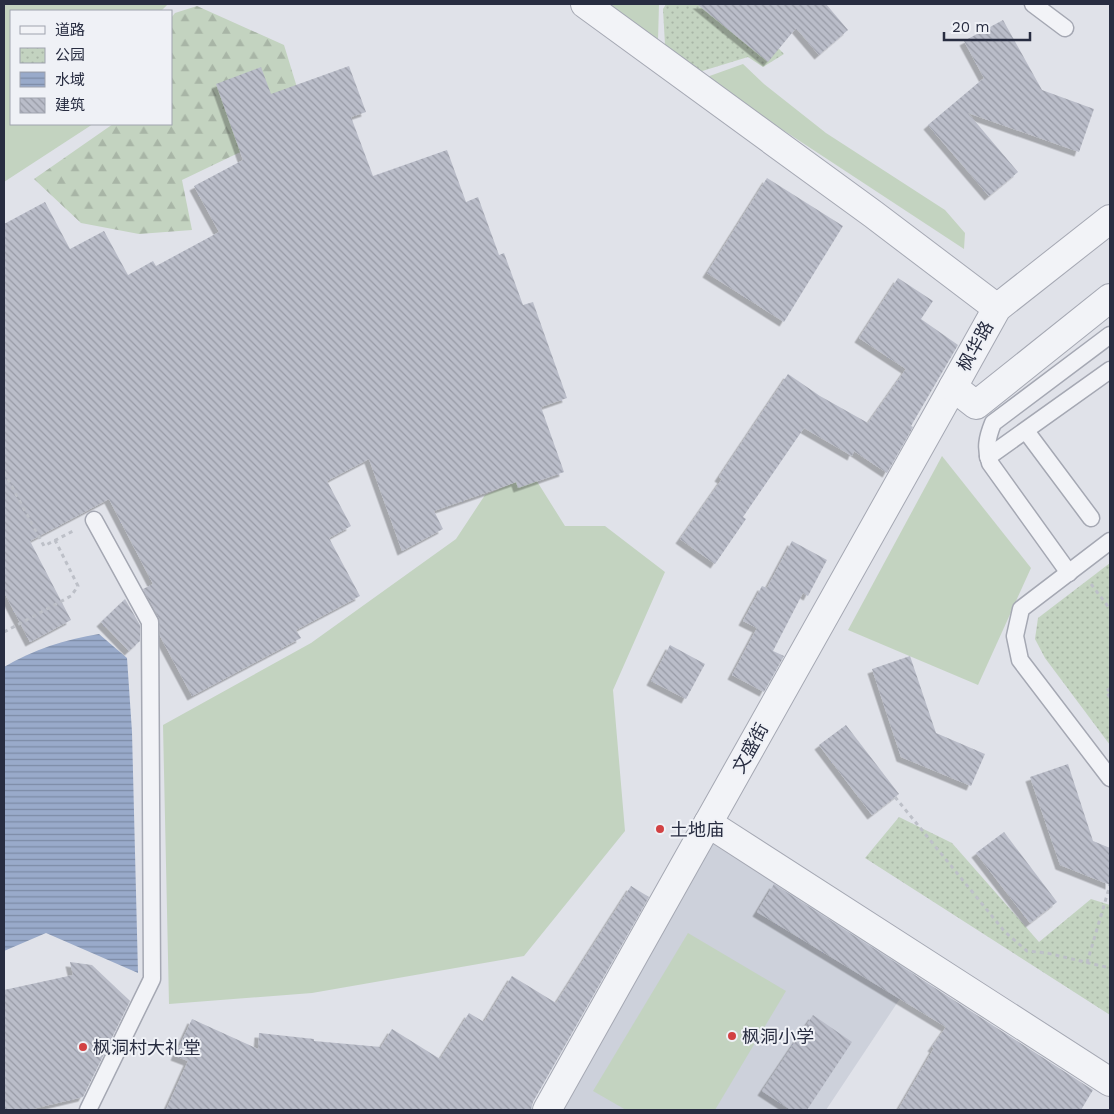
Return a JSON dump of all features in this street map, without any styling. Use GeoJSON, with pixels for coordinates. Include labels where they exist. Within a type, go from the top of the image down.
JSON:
{"type":"FeatureCollection","features":[{"type":"Feature","properties":{"kind":"street"},"geometry":{"type":"LineString","coordinates":[[584,4],[873,214],[997,308]]}},
{"type":"Feature","properties":{"kind":"street","name":"枫华路"},"geometry":{"type":"LineString","coordinates":[[1110,219],[997,308],[953,387],[976,405],[1110,298]]}},
{"type":"Feature","properties":{"kind":"street","name":"文盛街"},"geometry":{"type":"LineString","coordinates":[[547,1110],[953,387]]}},
{"type":"Feature","properties":{"kind":"street"},"geometry":{"type":"LineString","coordinates":[[708,823],[1110,1082]]}},
{"type":"Feature","properties":{"kind":"lane"},"geometry":{"type":"LineString","coordinates":[[1033,4],[1065,28]]}},
{"type":"Feature","properties":{"kind":"lane"},"geometry":{"type":"LineString","coordinates":[[1073,570],[988,457],[986,450],[987,437],[993,423],[1110,335]]}},
{"type":"Feature","properties":{"kind":"lane"},"geometry":{"type":"LineString","coordinates":[[988,457],[1110,370]]}},
{"type":"Feature","properties":{"kind":"lane"},"geometry":{"type":"LineString","coordinates":[[1026,431],[1091,518]]}},
{"type":"Feature","properties":{"kind":"lane"},"geometry":{"type":"LineString","coordinates":[[88,1110],[152,979],[150,622],[94,520]]}},
{"type":"Feature","properties":{"kind":"lane"},"geometry":{"type":"LineString","coordinates":[[1110,541],[1021,609],[1015,636],[1020,660],[1110,778]]}},
{"type":"Feature","properties":{"kind":"path"},"geometry":{"type":"LineString","coordinates":[[4,472],[44,546],[94,520]]}},
{"type":"Feature","properties":{"kind":"path"},"geometry":{"type":"LineString","coordinates":[[4,632],[71,596],[78,586],[55,540]]}},
{"type":"Feature","properties":{"kind":"path"},"geometry":{"type":"LineString","coordinates":[[1073,570],[1110,609]]}},
{"type":"Feature","properties":{"kind":"path"},"geometry":{"type":"LineString","coordinates":[[1110,688],[1106,692],[1110,697]]}},
{"type":"Feature","properties":{"kind":"path"},"geometry":{"type":"LineString","coordinates":[[895,797],[1012,938],[1028,951],[1047,953],[1110,968]]}},
{"type":"Feature","properties":{"kind":"path"},"geometry":{"type":"LineString","coordinates":[[1087,963],[1110,885]]}},
{"type":"Feature","properties":{"kind":"shaded area","name":"枫洞小学"},"geometry":{"type":"Polygon","coordinates":[[[708,823],[925,961],[826,1110],[547,1110],[708,823]]]}},
{"type":"Feature","properties":{"kind":"green space"},"geometry":{"type":"Polygon","coordinates":[[[4,4],[168,4],[162,10],[10,10],[10,125],[91,125],[4,182],[4,4]]]}},
{"type":"Feature","properties":{"kind":"green space"},"geometry":{"type":"Polygon","coordinates":[[[608,4],[659,4],[658,40],[608,4]]]}},
{"type":"Feature","properties":{"kind":"green space"},"geometry":{"type":"Polygon","coordinates":[[[666,4],[735,4],[784,54],[763,67],[748,57],[699,72],[665,45],[663,9],[666,4]]]}},
{"type":"Feature","properties":{"kind":"green space"},"geometry":{"type":"Polygon","coordinates":[[[197,6],[284,45],[307,120],[182,180],[192,230],[139,234],[81,223],[34,179],[112,125],[172,125],[172,17],[175,13],[197,6]]]}},
{"type":"Feature","properties":{"kind":"green space"},"geometry":{"type":"Polygon","coordinates":[[[743,64],[764,84],[826,133],[945,210],[965,233],[964,249],[704,78],[743,64]]]}},
{"type":"Feature","properties":{"kind":"green space"},"geometry":{"type":"Polygon","coordinates":[[[942,456],[1031,568],[978,685],[848,630],[942,456]]]}},
{"type":"Feature","properties":{"kind":"green space"},"geometry":{"type":"Polygon","coordinates":[[[533,475],[565,526],[605,526],[665,572],[613,690],[625,831],[524,956],[312,993],[169,1004],[163,725],[311,643],[456,539],[485,495],[533,475]]]}},
{"type":"Feature","properties":{"kind":"green space"},"geometry":{"type":"Polygon","coordinates":[[[1110,563],[1110,745],[1045,658],[1035,639],[1038,618],[1110,563]]]}},
{"type":"Feature","properties":{"kind":"green space"},"geometry":{"type":"Polygon","coordinates":[[[899,817],[952,843],[1039,942],[1091,899],[1110,905],[1110,1015],[865,858],[899,817]]]}},
{"type":"Feature","properties":{"kind":"green space"},"geometry":{"type":"Polygon","coordinates":[[[688,933],[786,991],[715,1110],[626,1110],[593,1091],[688,933]]]}},
{"type":"Feature","properties":{"kind":"water"},"geometry":{"type":"Polygon","coordinates":[[[99,634],[127,658],[132,732],[138,973],[46,933],[4,951],[4,667],[26,655],[50,646],[99,634]]]}},
{"type":"Feature","properties":{"kind":"building"},"geometry":{"type":"Polygon","coordinates":[[[697,4],[826,4],[848,30],[819,55],[796,28],[768,62],[697,4]]]}},
{"type":"Feature","properties":{"kind":"building"},"geometry":{"type":"Polygon","coordinates":[[[1003,20],[1042,90],[1094,109],[1079,152],[968,113],[1018,172],[989,196],[928,125],[984,78],[964,41],[1003,20]]]}},
{"type":"Feature","properties":{"kind":"building"},"geometry":{"type":"Polygon","coordinates":[[[349,66],[366,112],[351,117],[373,176],[447,150],[466,202],[478,197],[499,255],[504,253],[523,305],[533,302],[567,398],[541,407],[564,472],[518,488],[516,482],[434,511],[443,529],[402,551],[369,459],[327,481],[351,526],[329,538],[360,596],[296,630],[301,638],[192,696],[160,636],[159,618],[143,589],[153,584],[109,499],[30,541],[71,620],[30,642],[4,592],[4,224],[45,202],[70,249],[104,231],[128,275],[153,261],[156,266],[219,232],[194,186],[243,160],[216,84],[261,67],[271,94],[349,66]]]}},
{"type":"Feature","properties":{"kind":"building"},"geometry":{"type":"Polygon","coordinates":[[[767,178],[843,226],[784,322],[707,273],[767,178]]]}},
{"type":"Feature","properties":{"kind":"building"},"geometry":{"type":"Polygon","coordinates":[[[898,278],[933,301],[921,319],[958,345],[911,426],[913,427],[887,473],[854,451],[852,456],[804,428],[743,517],[746,519],[715,564],[680,539],[722,479],[719,477],[788,374],[820,396],[868,423],[906,369],[859,338],[898,278]]]}},
{"type":"Feature","properties":{"kind":"building"},"geometry":{"type":"Polygon","coordinates":[[[792,541],[827,560],[808,596],[803,593],[773,651],[784,656],[764,692],[732,675],[757,628],[743,621],[762,586],[767,588],[792,541]]]}},
{"type":"Feature","properties":{"kind":"building"},"geometry":{"type":"Polygon","coordinates":[[[125,599],[140,625],[140,641],[129,651],[101,622],[125,599]]]}},
{"type":"Feature","properties":{"kind":"building"},"geometry":{"type":"Polygon","coordinates":[[[670,645],[705,664],[686,699],[651,681],[670,645]]]}},
{"type":"Feature","properties":{"kind":"building"},"geometry":{"type":"Polygon","coordinates":[[[910,656],[936,733],[985,754],[971,786],[901,757],[872,669],[910,656]]]}},
{"type":"Feature","properties":{"kind":"building"},"geometry":{"type":"Polygon","coordinates":[[[846,725],[899,794],[872,815],[819,745],[846,725]]]}},
{"type":"Feature","properties":{"kind":"building"},"geometry":{"type":"Polygon","coordinates":[[[1068,764],[1093,841],[1110,848],[1110,885],[1060,865],[1030,777],[1068,764]]]}},
{"type":"Feature","properties":{"kind":"building"},"geometry":{"type":"Polygon","coordinates":[[[1004,832],[1057,902],[1030,923],[976,853],[1004,832]]]}},
{"type":"Feature","properties":{"kind":"building"},"geometry":{"type":"Polygon","coordinates":[[[774,884],[1093,1090],[1081,1110],[898,1110],[934,1048],[932,1047],[946,1027],[757,912],[774,884]]]}},
{"type":"Feature","properties":{"kind":"building"},"geometry":{"type":"Polygon","coordinates":[[[631,886],[649,897],[533,1102],[531,1110],[166,1110],[188,1061],[175,1056],[192,1019],[258,1049],[259,1033],[314,1039],[314,1041],[381,1047],[392,1029],[440,1059],[469,1013],[484,1022],[512,976],[556,1003],[631,886]]]}},
{"type":"Feature","properties":{"kind":"building"},"geometry":{"type":"Polygon","coordinates":[[[70,962],[92,965],[130,1001],[83,1097],[28,1110],[4,1110],[4,990],[73,975],[70,962]]]}},
{"type":"Feature","properties":{"kind":"building"},"geometry":{"type":"Polygon","coordinates":[[[813,1015],[852,1042],[807,1110],[791,1110],[762,1091],[813,1015]]]}},
{"type":"Feature","properties":{"kind":"place","name":"土地庙"},"geometry":{"type":"Point","coordinates":[660,829]}},
{"type":"Feature","properties":{"kind":"place","name":"枫洞小学"},"geometry":{"type":"Point","coordinates":[732,1036]}},
{"type":"Feature","properties":{"kind":"place","name":"枫洞村大礼堂"},"geometry":{"type":"Point","coordinates":[83,1047]}}]}
